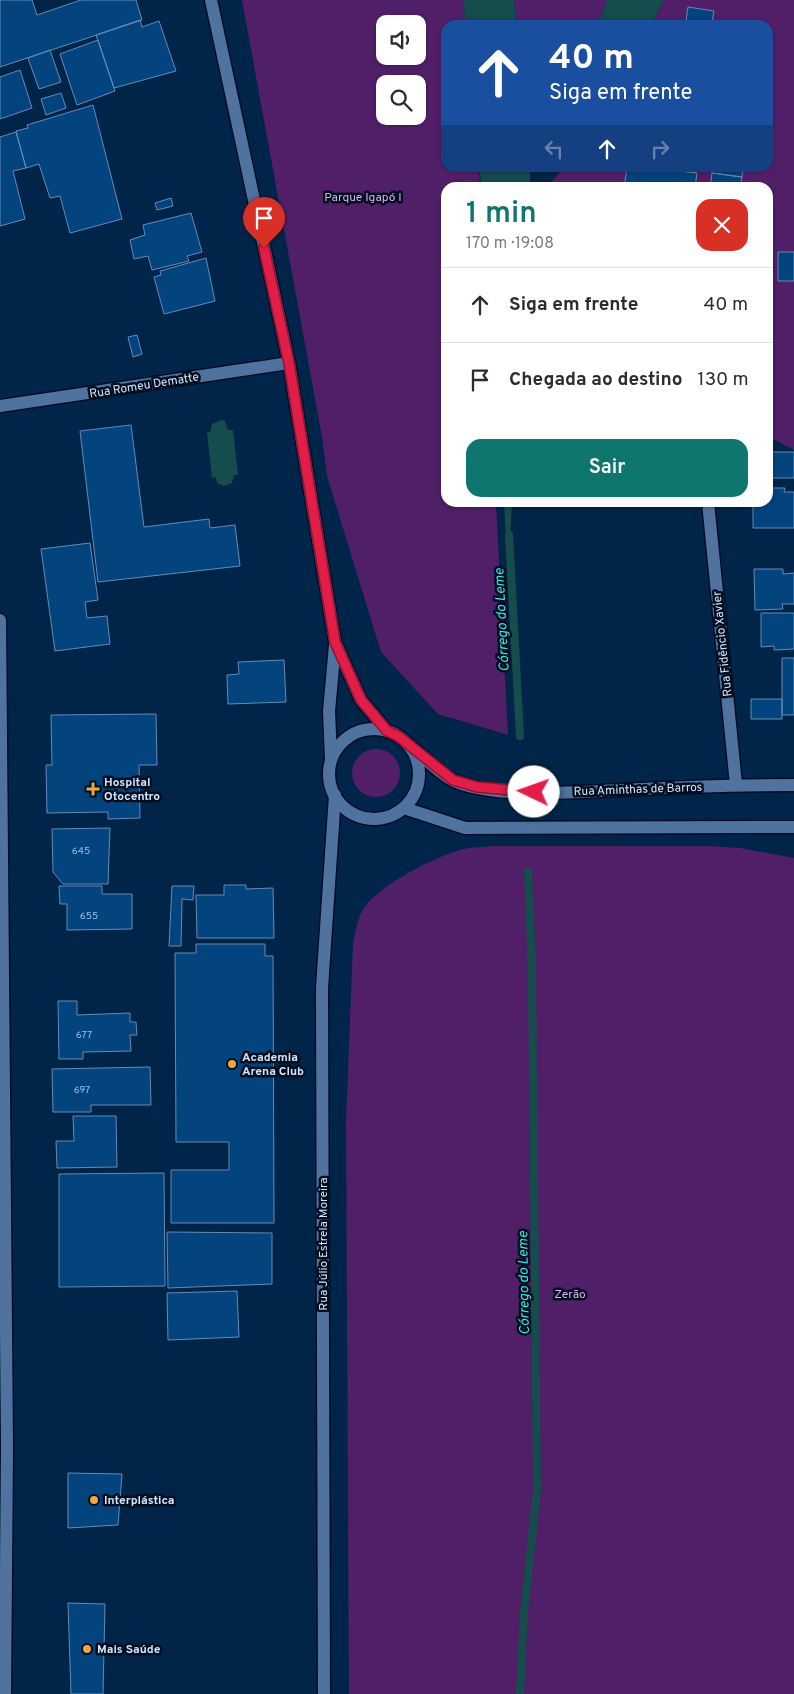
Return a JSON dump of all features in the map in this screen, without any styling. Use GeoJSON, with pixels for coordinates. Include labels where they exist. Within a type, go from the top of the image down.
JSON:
{"type":"FeatureCollection","features":[{"type":"Feature","properties":{"kind":"street"},"geometry":{"type":"LineString","coordinates":[[212,0],[289,363],[335,642],[329,711],[331,762],[329,780],[335,795],[345,809],[359,817],[375,819],[391,816],[404,808],[418,788],[420,776],[418,764],[414,753],[407,743],[387,731],[361,700],[335,642]]}},
{"type":"Feature","properties":{"kind":"street","name":"Rua Romeu Dematte"},"geometry":{"type":"LineString","coordinates":[[0,406],[289,363]]}},
{"type":"Feature","properties":{"kind":"street","name":"Rua Fidêncio Xavier"},"geometry":{"type":"LineString","coordinates":[[708,507],[736,785]]}},
{"type":"Feature","properties":{"kind":"street"},"geometry":{"type":"LineString","coordinates":[[0,620],[4,1450],[2,1622],[5,1694]]}},
{"type":"Feature","properties":{"kind":"street"},"geometry":{"type":"LineString","coordinates":[[331,762],[337,749],[353,735],[374,729],[387,731]]}},
{"type":"Feature","properties":{"kind":"street","name":"Rua Aminthas de Barros"},"geometry":{"type":"LineString","coordinates":[[407,743],[453,780],[477,787],[501,790],[550,793],[736,785],[794,785]]}},
{"type":"Feature","properties":{"kind":"street","name":"Rua Júlio Estrela Moreira"},"geometry":{"type":"LineString","coordinates":[[324,1694],[322,988],[335,795]]}},
{"type":"Feature","properties":{"kind":"street"},"geometry":{"type":"LineString","coordinates":[[404,808],[465,828],[794,827]]}},
{"type":"Feature","properties":{"kind":"green space","name":"Parque Igapó I"},"geometry":{"type":"Polygon","coordinates":[[[242,0],[463,0],[465,20],[441,20],[441,172],[479,172],[480,182],[441,182],[441,507],[496,507],[508,735],[438,714],[381,652],[327,476],[322,437],[242,0]]]}},
{"type":"Feature","properties":{"kind":"green space"},"geometry":{"type":"Polygon","coordinates":[[[514,0],[607,0],[600,20],[516,20],[514,0]]]}},
{"type":"Feature","properties":{"kind":"green space"},"geometry":{"type":"Polygon","coordinates":[[[664,0],[794,0],[794,450],[773,439],[773,182],[552,182],[560,172],[773,172],[773,20],[654,20],[664,0]]]}},
{"type":"Feature","properties":{"kind":"green space"},"geometry":{"type":"Polygon","coordinates":[[[371,749],[381,749],[390,753],[396,759],[399,764],[399,782],[390,793],[381,797],[371,797],[362,793],[356,787],[352,778],[352,768],[356,759],[362,753],[371,749]]]}},
{"type":"Feature","properties":{"kind":"green space","name":"Zerão"},"geometry":{"type":"Polygon","coordinates":[[[495,846],[708,846],[740,848],[794,858],[794,1694],[349,1694],[346,1122],[353,943],[361,912],[386,887],[410,872],[449,854],[469,848],[495,846]]]}},
{"type":"Feature","properties":{"kind":"shaded area"},"geometry":{"type":"Polygon","coordinates":[[[463,0],[514,0],[516,20],[465,20],[463,0]]]}},
{"type":"Feature","properties":{"kind":"shaded area"},"geometry":{"type":"Polygon","coordinates":[[[607,0],[664,0],[654,20],[600,20],[607,0]]]}},
{"type":"Feature","properties":{"kind":"shaded area"},"geometry":{"type":"Polygon","coordinates":[[[480,172],[530,172],[530,182],[481,182],[480,172]]]}},
{"type":"Feature","properties":{"kind":"shaded area"},"geometry":{"type":"Polygon","coordinates":[[[222,420],[225,421],[228,430],[233,430],[238,475],[234,475],[232,483],[224,486],[217,483],[216,477],[212,478],[207,432],[210,432],[212,424],[222,420]]]}},
{"type":"Feature","properties":{"kind":"shaded area"},"geometry":{"type":"Polygon","coordinates":[[[504,507],[512,507],[508,570],[504,507]]]}},
{"type":"Feature","properties":{"kind":"building"},"geometry":{"type":"Polygon","coordinates":[[[0,0],[32,0],[37,15],[81,0],[136,0],[142,20],[0,67],[0,0]]]}},
{"type":"Feature","properties":{"kind":"building"},"geometry":{"type":"Polygon","coordinates":[[[688,7],[714,11],[712,20],[686,20],[688,7]]]}},
{"type":"Feature","properties":{"kind":"building"},"geometry":{"type":"Polygon","coordinates":[[[140,20],[142,27],[159,21],[176,71],[114,88],[96,35],[140,20]]]}},
{"type":"Feature","properties":{"kind":"building"},"geometry":{"type":"Polygon","coordinates":[[[98,40],[115,91],[77,105],[60,54],[98,40]]]}},
{"type":"Feature","properties":{"kind":"building"},"geometry":{"type":"Polygon","coordinates":[[[50,50],[61,82],[39,89],[28,58],[50,50]]]}},
{"type":"Feature","properties":{"kind":"building"},"geometry":{"type":"Polygon","coordinates":[[[20,70],[32,108],[0,119],[0,77],[20,70]]]}},
{"type":"Feature","properties":{"kind":"building"},"geometry":{"type":"Polygon","coordinates":[[[61,93],[66,108],[46,115],[41,99],[61,93]]]}},
{"type":"Feature","properties":{"kind":"building"},"geometry":{"type":"Polygon","coordinates":[[[93,105],[122,219],[70,233],[60,196],[50,198],[39,164],[26,168],[16,131],[28,128],[27,125],[93,105]]]}},
{"type":"Feature","properties":{"kind":"building"},"geometry":{"type":"Polygon","coordinates":[[[16,132],[26,168],[13,171],[25,219],[0,226],[0,137],[16,132]]]}},
{"type":"Feature","properties":{"kind":"building"},"geometry":{"type":"Polygon","coordinates":[[[626,172],[697,173],[696,182],[625,182],[626,172]]]}},
{"type":"Feature","properties":{"kind":"building"},"geometry":{"type":"Polygon","coordinates":[[[712,172],[743,172],[742,177],[712,172]]]}},
{"type":"Feature","properties":{"kind":"building"},"geometry":{"type":"Polygon","coordinates":[[[712,173],[742,177],[741,182],[711,182],[712,173]]]}},
{"type":"Feature","properties":{"kind":"building"},"geometry":{"type":"Polygon","coordinates":[[[171,198],[173,206],[157,210],[155,203],[171,198]]]}},
{"type":"Feature","properties":{"kind":"building"},"geometry":{"type":"Polygon","coordinates":[[[191,213],[202,252],[187,256],[189,261],[152,270],[148,256],[134,259],[130,240],[145,235],[143,225],[191,213]]]}},
{"type":"Feature","properties":{"kind":"building"},"geometry":{"type":"Polygon","coordinates":[[[778,252],[794,252],[794,281],[778,281],[778,252]]]}},
{"type":"Feature","properties":{"kind":"building"},"geometry":{"type":"Polygon","coordinates":[[[206,258],[215,301],[164,314],[154,277],[161,275],[160,271],[206,258]]]}},
{"type":"Feature","properties":{"kind":"building"},"geometry":{"type":"Polygon","coordinates":[[[137,335],[142,354],[133,357],[128,337],[137,335]]]}},
{"type":"Feature","properties":{"kind":"building"},"geometry":{"type":"Polygon","coordinates":[[[131,425],[144,527],[209,519],[210,528],[235,525],[240,566],[98,582],[80,431],[131,425]]]}},
{"type":"Feature","properties":{"kind":"building"},"geometry":{"type":"Polygon","coordinates":[[[773,452],[794,452],[794,478],[773,478],[773,452]]]}},
{"type":"Feature","properties":{"kind":"building"},"geometry":{"type":"Polygon","coordinates":[[[773,488],[785,488],[784,492],[794,492],[794,528],[753,528],[753,507],[773,507],[773,488]]]}},
{"type":"Feature","properties":{"kind":"building"},"geometry":{"type":"Polygon","coordinates":[[[90,543],[98,600],[85,602],[87,618],[107,616],[110,644],[55,651],[41,549],[90,543]]]}},
{"type":"Feature","properties":{"kind":"building"},"geometry":{"type":"Polygon","coordinates":[[[754,569],[783,569],[783,574],[794,573],[794,604],[782,604],[783,609],[755,610],[754,569]]]}},
{"type":"Feature","properties":{"kind":"building"},"geometry":{"type":"Polygon","coordinates":[[[761,613],[794,613],[794,649],[774,650],[774,646],[761,647],[761,613]]]}},
{"type":"Feature","properties":{"kind":"building"},"geometry":{"type":"Polygon","coordinates":[[[782,658],[794,658],[794,715],[782,715],[782,658]]]}},
{"type":"Feature","properties":{"kind":"building"},"geometry":{"type":"Polygon","coordinates":[[[284,660],[286,702],[228,704],[227,675],[239,674],[238,662],[284,660]]]}},
{"type":"Feature","properties":{"kind":"building"},"geometry":{"type":"Polygon","coordinates":[[[751,699],[782,699],[782,719],[751,719],[751,699]]]}},
{"type":"Feature","properties":{"kind":"building","name":"Hospital Otocentro"},"geometry":{"type":"Polygon","coordinates":[[[156,714],[157,765],[139,765],[140,818],[108,819],[108,812],[47,813],[46,765],[52,765],[51,715],[156,714]]]}},
{"type":"Feature","properties":{"kind":"building"},"geometry":{"type":"Polygon","coordinates":[[[110,828],[108,884],[63,884],[53,872],[52,829],[110,828]]]}},
{"type":"Feature","properties":{"kind":"building"},"geometry":{"type":"Polygon","coordinates":[[[224,885],[246,885],[246,889],[273,888],[274,938],[197,938],[196,895],[224,895],[224,885]]]}},
{"type":"Feature","properties":{"kind":"building"},"geometry":{"type":"Polygon","coordinates":[[[59,886],[102,886],[102,894],[132,894],[132,929],[67,930],[67,904],[60,904],[59,886]]]}},
{"type":"Feature","properties":{"kind":"building"},"geometry":{"type":"Polygon","coordinates":[[[172,886],[194,886],[193,900],[182,899],[181,946],[169,946],[172,886]]]}},
{"type":"Feature","properties":{"kind":"building"},"geometry":{"type":"Polygon","coordinates":[[[196,944],[265,944],[265,956],[273,956],[274,1223],[171,1223],[171,1170],[229,1170],[229,1142],[176,1142],[175,953],[196,953],[196,944]]]}},
{"type":"Feature","properties":{"kind":"building"},"geometry":{"type":"Polygon","coordinates":[[[58,1001],[77,1001],[77,1015],[130,1013],[130,1022],[136,1022],[137,1035],[130,1035],[131,1051],[83,1052],[83,1059],[59,1059],[58,1001]]]}},
{"type":"Feature","properties":{"kind":"building"},"geometry":{"type":"Polygon","coordinates":[[[150,1067],[151,1105],[91,1105],[91,1112],[53,1112],[52,1069],[150,1067]]]}},
{"type":"Feature","properties":{"kind":"building"},"geometry":{"type":"Polygon","coordinates":[[[73,1116],[116,1116],[117,1167],[57,1168],[56,1141],[74,1141],[73,1116]]]}},
{"type":"Feature","properties":{"kind":"building"},"geometry":{"type":"Polygon","coordinates":[[[164,1173],[165,1286],[59,1287],[59,1174],[164,1173]]]}},
{"type":"Feature","properties":{"kind":"building"},"geometry":{"type":"Polygon","coordinates":[[[167,1232],[272,1233],[272,1284],[168,1288],[167,1232]]]}},
{"type":"Feature","properties":{"kind":"building"},"geometry":{"type":"Polygon","coordinates":[[[237,1291],[239,1337],[168,1340],[167,1293],[237,1291]]]}},
{"type":"Feature","properties":{"kind":"building","name":"Interplástica"},"geometry":{"type":"Polygon","coordinates":[[[68,1473],[122,1474],[118,1525],[68,1528],[68,1473]]]}},
{"type":"Feature","properties":{"kind":"building","name":"Mais Saúde"},"geometry":{"type":"Polygon","coordinates":[[[68,1603],[105,1604],[103,1694],[71,1694],[68,1603]]]}},
{"type":"Feature","properties":{"kind":"waterway","name":"Córrego do Leme"},"geometry":{"type":"LineString","coordinates":[[509,535],[520,736]]}},
{"type":"Feature","properties":{"kind":"waterway","name":"Córrego do Leme"},"geometry":{"type":"LineString","coordinates":[[520,1694],[524,1612],[537,1490],[532,970],[528,871]]}},
{"type":"Feature","properties":{"kind":"place","name":"Hospital Otocentro"},"geometry":{"type":"Point","coordinates":[93,789]}},
{"type":"Feature","properties":{"kind":"place","name":"Academia Arena Club"},"geometry":{"type":"Point","coordinates":[232,1064]}},
{"type":"Feature","properties":{"kind":"place","name":"Interplástica"},"geometry":{"type":"Point","coordinates":[94,1500]}},
{"type":"Feature","properties":{"kind":"place","name":"Mais Saúde"},"geometry":{"type":"Point","coordinates":[87,1649]}},
{"type":"Feature","properties":{"kind":"route"},"geometry":{"type":"LineString","coordinates":[[264,248],[289,363],[335,642],[361,700],[387,731],[398,736],[453,780],[477,787],[534,792]]}}]}
